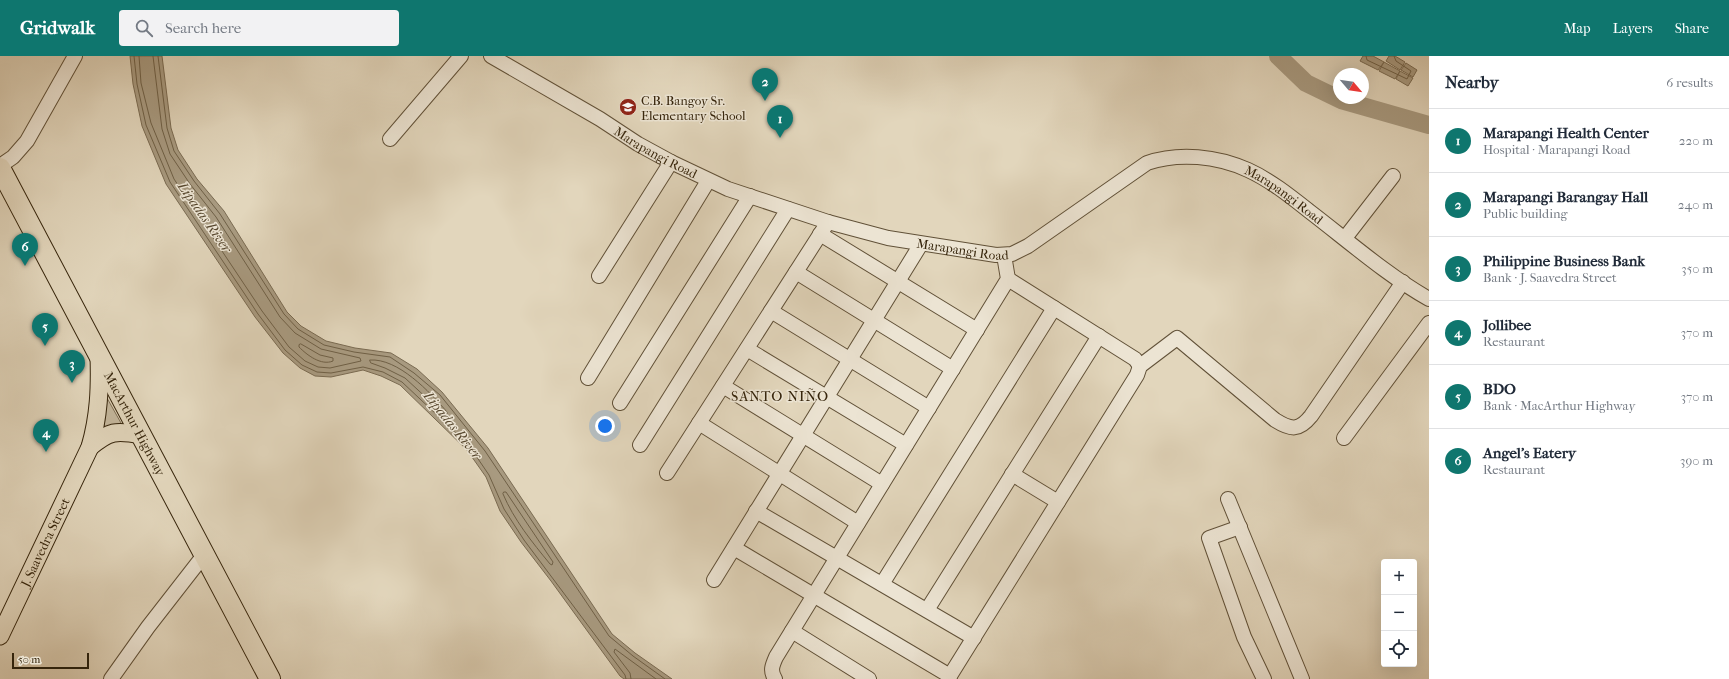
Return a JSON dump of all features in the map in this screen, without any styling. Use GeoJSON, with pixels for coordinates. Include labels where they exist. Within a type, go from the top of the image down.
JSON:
{"type":"FeatureCollection","features":[{"type":"Feature","properties":{"kind":"highway","name":"MacArthur Highway"},"geometry":{"type":"LineString","coordinates":[[0,167],[270,679]]}},
{"type":"Feature","properties":{"kind":"main road","name":"J. Saavedra Street"},"geometry":{"type":"LineString","coordinates":[[0,636],[90,447],[100,402],[99,356]]}},
{"type":"Feature","properties":{"kind":"main road","name":"J. Saavedra Street"},"geometry":{"type":"LineString","coordinates":[[90,447],[100,438],[110,433],[121,432],[141,435]]}},
{"type":"Feature","properties":{"kind":"street"},"geometry":{"type":"LineString","coordinates":[[0,167],[13,157],[27,141],[75,56]]}},
{"type":"Feature","properties":{"kind":"street"},"geometry":{"type":"LineString","coordinates":[[390,139],[461,56]]}},
{"type":"Feature","properties":{"kind":"street","name":"Marapangi Road"},"geometry":{"type":"LineString","coordinates":[[491,56],[600,119],[638,144],[708,181],[828,222],[888,238],[921,244],[1004,255],[1019,251],[1148,163],[1162,158],[1179,156],[1222,161],[1248,170],[1283,191],[1429,300]]}},
{"type":"Feature","properties":{"kind":"street"},"geometry":{"type":"LineString","coordinates":[[599,276],[671,162]]}},
{"type":"Feature","properties":{"kind":"street"},"geometry":{"type":"LineString","coordinates":[[1345,238],[1393,176]]}},
{"type":"Feature","properties":{"kind":"street"},"geometry":{"type":"LineString","coordinates":[[588,378],[708,181]]}},
{"type":"Feature","properties":{"kind":"street"},"geometry":{"type":"LineString","coordinates":[[620,402],[750,196]]}},
{"type":"Feature","properties":{"kind":"street"},"geometry":{"type":"LineString","coordinates":[[640,445],[788,209]]}},
{"type":"Feature","properties":{"kind":"street"},"geometry":{"type":"LineString","coordinates":[[668,473],[828,222]]}},
{"type":"Feature","properties":{"kind":"street"},"geometry":{"type":"LineString","coordinates":[[820,234],[977,330]]}},
{"type":"Feature","properties":{"kind":"street"},"geometry":{"type":"LineString","coordinates":[[714,580],[921,244]]}},
{"type":"Feature","properties":{"kind":"street"},"geometry":{"type":"LineString","coordinates":[[775,679],[772,673],[772,665],[1008,279],[1004,255]]}},
{"type":"Feature","properties":{"kind":"street"},"geometry":{"type":"LineString","coordinates":[[796,272],[953,369]]}},
{"type":"Feature","properties":{"kind":"street"},"geometry":{"type":"LineString","coordinates":[[1008,279],[1135,359],[1140,366]]}},
{"type":"Feature","properties":{"kind":"street"},"geometry":{"type":"LineString","coordinates":[[734,548],[949,678],[1137,375],[1140,366],[1177,338],[1275,420],[1286,426],[1298,427],[1304,425],[1311,416],[1403,282]]}},
{"type":"Feature","properties":{"kind":"street"},"geometry":{"type":"LineString","coordinates":[[882,584],[1054,308]]}},
{"type":"Feature","properties":{"kind":"street"},"geometry":{"type":"LineString","coordinates":[[771,311],[929,408]]}},
{"type":"Feature","properties":{"kind":"street"},"geometry":{"type":"LineString","coordinates":[[1344,438],[1429,323]]}},
{"type":"Feature","properties":{"kind":"street"},"geometry":{"type":"LineString","coordinates":[[926,610],[1099,336]]}},
{"type":"Feature","properties":{"kind":"street"},"geometry":{"type":"LineString","coordinates":[[747,349],[906,445]]}},
{"type":"Feature","properties":{"kind":"street"},"geometry":{"type":"LineString","coordinates":[[723,386],[882,484]]}},
{"type":"Feature","properties":{"kind":"street"},"geometry":{"type":"LineString","coordinates":[[699,423],[858,523]]}},
{"type":"Feature","properties":{"kind":"street"},"geometry":{"type":"LineString","coordinates":[[1012,474],[1058,502]]}},
{"type":"Feature","properties":{"kind":"street"},"geometry":{"type":"LineString","coordinates":[[1228,499],[1302,679]]}},
{"type":"Feature","properties":{"kind":"street"},"geometry":{"type":"LineString","coordinates":[[756,511],[974,638]]}},
{"type":"Feature","properties":{"kind":"street"},"geometry":{"type":"LineString","coordinates":[[1240,527],[1209,538],[1244,637],[1264,679]]}},
{"type":"Feature","properties":{"kind":"street"},"geometry":{"type":"LineString","coordinates":[[111,679],[148,627],[204,555]]}},
{"type":"Feature","properties":{"kind":"street"},"geometry":{"type":"LineString","coordinates":[[792,631],[869,679]]}},
{"type":"Feature","properties":{"kind":"shaded area"},"geometry":{"type":"Polygon","coordinates":[[[107,398],[121,423],[104,428],[107,398]]]}},
{"type":"Feature","properties":{"kind":"water","name":"Lipadas River"},"geometry":{"type":"Polygon","coordinates":[[[130,56],[162,56],[171,128],[178,150],[197,179],[224,211],[287,312],[301,326],[326,341],[355,348],[391,353],[417,369],[442,392],[488,448],[612,634],[635,653],[672,679],[624,679],[620,676],[521,542],[500,511],[486,477],[467,450],[400,385],[381,376],[363,370],[331,377],[315,376],[300,368],[283,353],[255,317],[166,184],[142,126],[133,84],[130,56]]]}},
{"type":"Feature","properties":{"kind":"water"},"geometry":{"type":"Polygon","coordinates":[[[1363,56],[1373,56],[1384,62],[1378,70],[1360,61],[1363,56]]]}},
{"type":"Feature","properties":{"kind":"water"},"geometry":{"type":"Polygon","coordinates":[[[1389,56],[1395,56],[1405,62],[1400,70],[1386,61],[1389,56]]]}},
{"type":"Feature","properties":{"kind":"water"},"geometry":{"type":"Polygon","coordinates":[[[1384,62],[1400,71],[1395,79],[1379,71],[1384,62]]]}},
{"type":"Feature","properties":{"kind":"water"},"geometry":{"type":"Polygon","coordinates":[[[1406,63],[1417,70],[1413,77],[1401,70],[1406,63]]]}},
{"type":"Feature","properties":{"kind":"water"},"geometry":{"type":"Polygon","coordinates":[[[1400,71],[1413,78],[1408,86],[1396,79],[1400,71]]]}},
{"type":"Feature","properties":{"kind":"waterway"},"geometry":{"type":"LineString","coordinates":[[1278,56],[1306,83],[1341,100],[1429,125]]}},
{"type":"Feature","properties":{"kind":"place","name":"Marapangi Barangay Hall"},"geometry":{"type":"Point","coordinates":[765,101]}},
{"type":"Feature","properties":{"kind":"place","name":"C.B. Bangoy Sr. Elementary School"},"geometry":{"type":"Point","coordinates":[628,107]}},
{"type":"Feature","properties":{"kind":"place","name":"Marapangi Health Center"},"geometry":{"type":"Point","coordinates":[780,138]}},
{"type":"Feature","properties":{"kind":"place","name":"Angel's Eatery"},"geometry":{"type":"Point","coordinates":[25,266]}},
{"type":"Feature","properties":{"kind":"place","name":"BDO"},"geometry":{"type":"Point","coordinates":[45,346]}},
{"type":"Feature","properties":{"kind":"place","name":"Philippine Business Bank"},"geometry":{"type":"Point","coordinates":[72,383]}},
{"type":"Feature","properties":{"kind":"place","name":"Jollibee"},"geometry":{"type":"Point","coordinates":[46,452]}},
{"type":"Feature","properties":{"kind":"district","name":"SANTO NIÑO"},"geometry":{"type":"Point","coordinates":[780,396]}}]}
